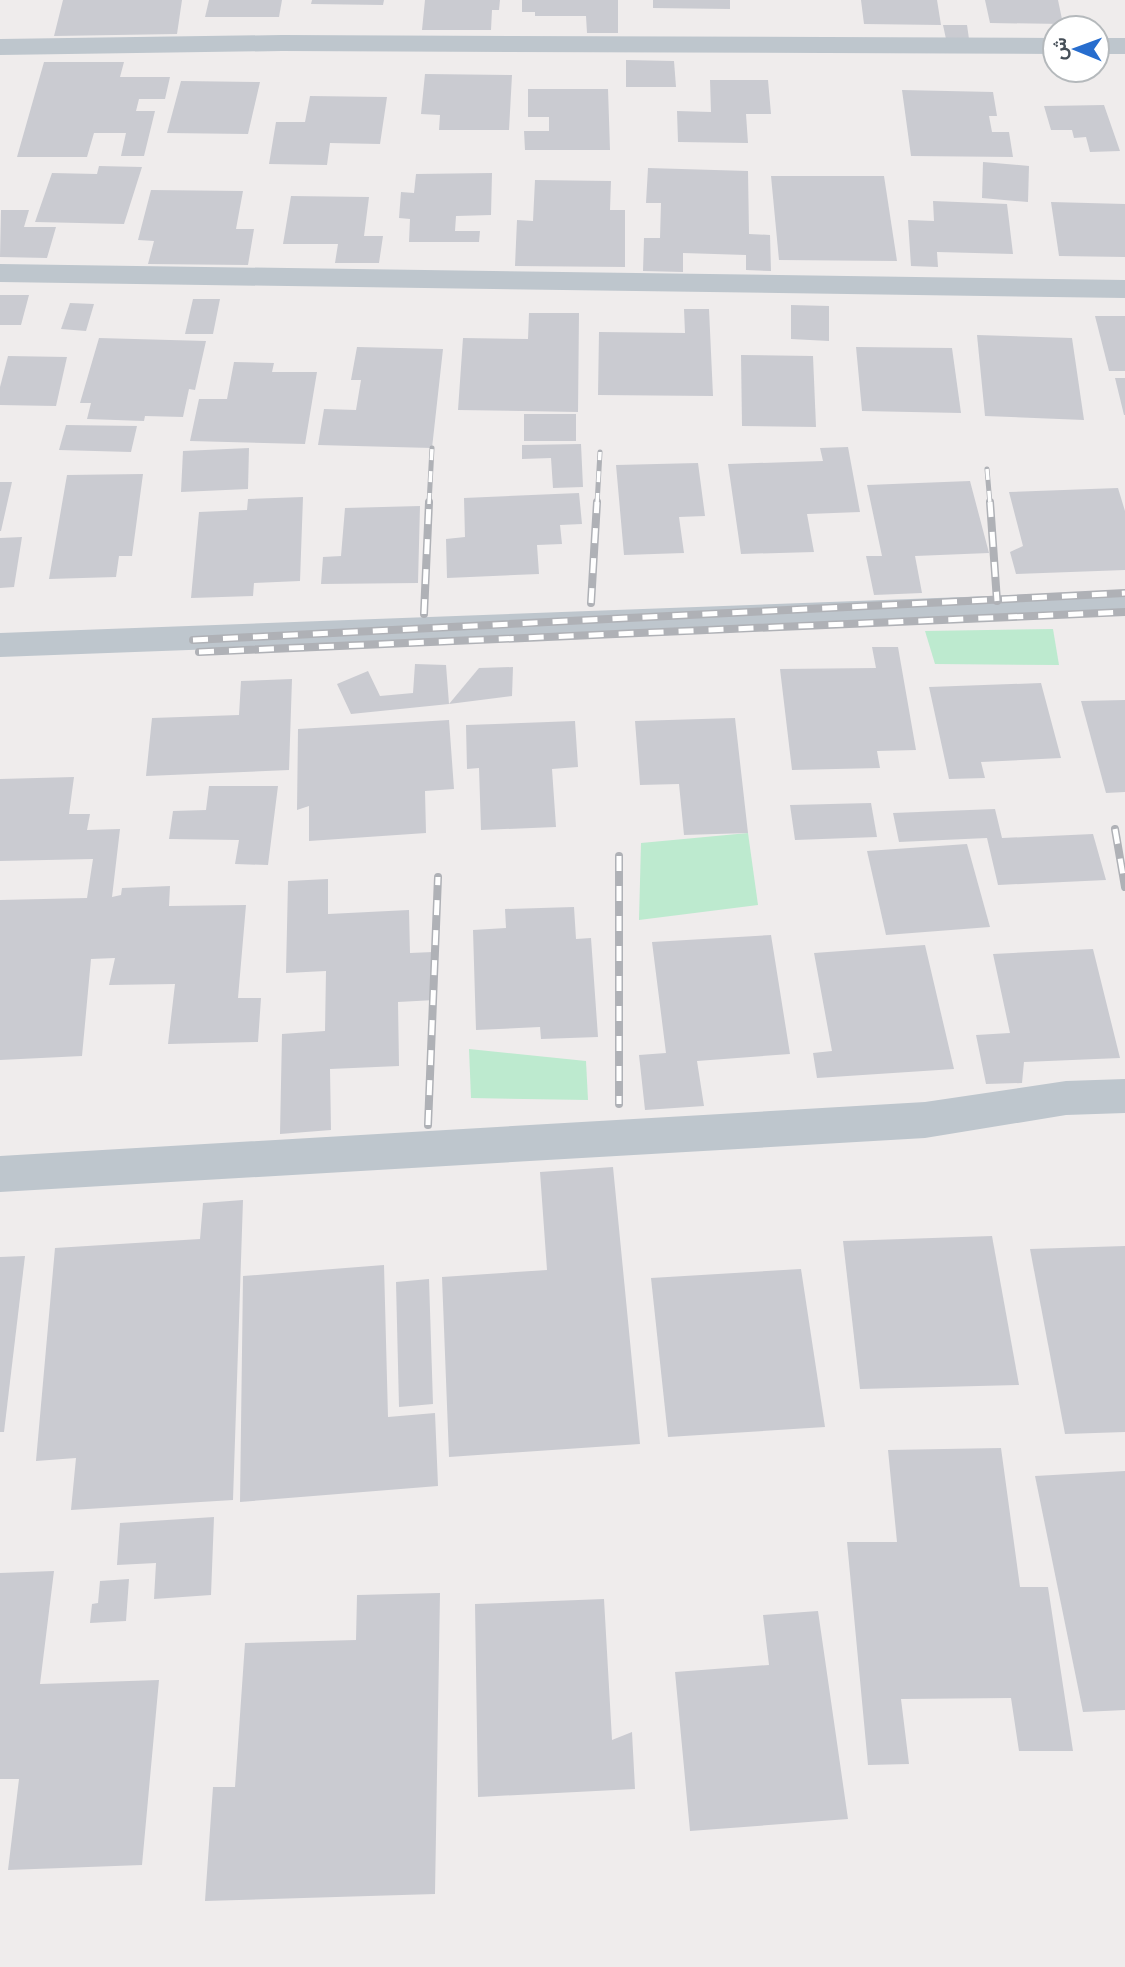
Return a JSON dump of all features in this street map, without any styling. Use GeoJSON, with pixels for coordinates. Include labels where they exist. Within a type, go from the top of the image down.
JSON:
{"type":"FeatureCollection","features":[{"type":"Feature","properties":{"kind":"street"},"geometry":{"type":"LineString","coordinates":[[0,47],[282,43],[1041,46]]}},
{"type":"Feature","properties":{"kind":"street"},"geometry":{"type":"LineString","coordinates":[[0,273],[1125,289]]}},
{"type":"Feature","properties":{"kind":"street"},"geometry":{"type":"LineString","coordinates":[[0,645],[166,641],[1125,603]]}},
{"type":"Feature","properties":{"kind":"street"},"geometry":{"type":"LineString","coordinates":[[0,1174],[925,1120],[1066,1098],[1125,1096]]}},
{"type":"Feature","properties":{"kind":"green space"},"geometry":{"type":"Polygon","coordinates":[[[1053,629],[1059,665],[935,664],[925,631],[1053,629]]]}},
{"type":"Feature","properties":{"kind":"green space"},"geometry":{"type":"Polygon","coordinates":[[[748,833],[758,905],[639,920],[641,843],[748,833]]]}},
{"type":"Feature","properties":{"kind":"green space"},"geometry":{"type":"Polygon","coordinates":[[[469,1049],[586,1061],[588,1100],[471,1098],[469,1049]]]}},
{"type":"Feature","properties":{"kind":"building"},"geometry":{"type":"Polygon","coordinates":[[[63,0],[182,0],[177,34],[54,36],[63,0]]]}},
{"type":"Feature","properties":{"kind":"building"},"geometry":{"type":"Polygon","coordinates":[[[209,0],[282,0],[279,17],[205,17],[209,0]]]}},
{"type":"Feature","properties":{"kind":"building"},"geometry":{"type":"Polygon","coordinates":[[[312,0],[384,0],[383,5],[311,4],[312,0]]]}},
{"type":"Feature","properties":{"kind":"building"},"geometry":{"type":"Polygon","coordinates":[[[425,0],[500,0],[499,10],[492,10],[491,30],[422,30],[425,0]]]}},
{"type":"Feature","properties":{"kind":"building"},"geometry":{"type":"Polygon","coordinates":[[[522,0],[618,0],[618,33],[587,33],[586,16],[535,16],[535,12],[522,12],[522,0]]]}},
{"type":"Feature","properties":{"kind":"building"},"geometry":{"type":"Polygon","coordinates":[[[653,0],[730,0],[730,9],[653,8],[653,0]]]}},
{"type":"Feature","properties":{"kind":"building"},"geometry":{"type":"Polygon","coordinates":[[[861,0],[937,0],[941,25],[864,24],[861,0]]]}},
{"type":"Feature","properties":{"kind":"building"},"geometry":{"type":"Polygon","coordinates":[[[985,0],[1058,0],[1061,14],[1041,14],[1041,24],[990,23],[985,0]]]}},
{"type":"Feature","properties":{"kind":"building"},"geometry":{"type":"Polygon","coordinates":[[[943,25],[967,25],[969,39],[946,39],[943,25]]]}},
{"type":"Feature","properties":{"kind":"building"},"geometry":{"type":"Polygon","coordinates":[[[626,60],[674,61],[676,87],[626,87],[626,60]]]}},
{"type":"Feature","properties":{"kind":"building"},"geometry":{"type":"Polygon","coordinates":[[[44,62],[124,62],[120,77],[170,77],[165,99],[139,99],[136,111],[155,111],[144,156],[121,156],[126,133],[94,133],[87,157],[17,157],[44,62]]]}},
{"type":"Feature","properties":{"kind":"building"},"geometry":{"type":"Polygon","coordinates":[[[425,74],[512,75],[509,130],[439,130],[440,115],[421,114],[425,74]]]}},
{"type":"Feature","properties":{"kind":"building"},"geometry":{"type":"Polygon","coordinates":[[[710,80],[768,80],[771,114],[746,114],[748,143],[678,142],[677,111],[711,112],[710,80]]]}},
{"type":"Feature","properties":{"kind":"building"},"geometry":{"type":"Polygon","coordinates":[[[181,81],[260,82],[248,134],[167,133],[181,81]]]}},
{"type":"Feature","properties":{"kind":"building"},"geometry":{"type":"Polygon","coordinates":[[[528,89],[608,89],[610,150],[525,150],[524,131],[549,131],[549,117],[528,117],[528,89]]]}},
{"type":"Feature","properties":{"kind":"building"},"geometry":{"type":"Polygon","coordinates":[[[902,90],[993,92],[997,116],[989,116],[992,132],[1009,132],[1013,157],[911,156],[902,90]]]}},
{"type":"Feature","properties":{"kind":"building"},"geometry":{"type":"Polygon","coordinates":[[[310,96],[387,97],[380,144],[330,143],[327,165],[269,164],[276,122],[305,122],[310,96]]]}},
{"type":"Feature","properties":{"kind":"building"},"geometry":{"type":"Polygon","coordinates":[[[1104,105],[1120,151],[1090,152],[1086,137],[1074,138],[1072,130],[1051,130],[1044,106],[1104,105]]]}},
{"type":"Feature","properties":{"kind":"building"},"geometry":{"type":"Polygon","coordinates":[[[983,162],[1029,166],[1028,202],[982,198],[983,162]]]}},
{"type":"Feature","properties":{"kind":"building"},"geometry":{"type":"Polygon","coordinates":[[[99,166],[142,167],[124,224],[35,222],[52,173],[97,174],[99,166]]]}},
{"type":"Feature","properties":{"kind":"building"},"geometry":{"type":"Polygon","coordinates":[[[648,168],[748,171],[749,234],[770,235],[771,271],[746,270],[746,255],[683,253],[683,272],[643,271],[644,238],[660,238],[661,203],[646,203],[648,168]]]}},
{"type":"Feature","properties":{"kind":"building"},"geometry":{"type":"Polygon","coordinates":[[[492,173],[491,215],[456,216],[455,231],[480,231],[479,242],[409,242],[410,219],[399,218],[401,192],[414,193],[416,174],[492,173]]]}},
{"type":"Feature","properties":{"kind":"building"},"geometry":{"type":"Polygon","coordinates":[[[771,176],[884,176],[897,261],[779,260],[771,176]]]}},
{"type":"Feature","properties":{"kind":"building"},"geometry":{"type":"Polygon","coordinates":[[[535,180],[611,181],[610,210],[625,210],[625,267],[515,266],[517,220],[533,221],[535,180]]]}},
{"type":"Feature","properties":{"kind":"building"},"geometry":{"type":"Polygon","coordinates":[[[151,190],[243,191],[236,229],[254,229],[248,265],[148,264],[154,241],[138,240],[151,190]]]}},
{"type":"Feature","properties":{"kind":"building"},"geometry":{"type":"Polygon","coordinates":[[[291,196],[369,197],[364,236],[383,236],[379,263],[335,263],[338,244],[283,244],[291,196]]]}},
{"type":"Feature","properties":{"kind":"building"},"geometry":{"type":"Polygon","coordinates":[[[933,201],[1007,204],[1013,254],[937,252],[938,267],[911,266],[908,220],[934,221],[933,201]]]}},
{"type":"Feature","properties":{"kind":"building"},"geometry":{"type":"Polygon","coordinates":[[[1051,202],[1125,204],[1125,257],[1059,256],[1051,202]]]}},
{"type":"Feature","properties":{"kind":"building"},"geometry":{"type":"Polygon","coordinates":[[[1,210],[29,210],[24,227],[56,227],[47,258],[0,257],[1,210]]]}},
{"type":"Feature","properties":{"kind":"building"},"geometry":{"type":"Polygon","coordinates":[[[0,295],[29,295],[21,325],[0,325],[0,295]]]}},
{"type":"Feature","properties":{"kind":"building"},"geometry":{"type":"Polygon","coordinates":[[[193,299],[220,299],[213,334],[185,334],[193,299]]]}},
{"type":"Feature","properties":{"kind":"building"},"geometry":{"type":"Polygon","coordinates":[[[70,303],[94,304],[86,331],[61,329],[70,303]]]}},
{"type":"Feature","properties":{"kind":"building"},"geometry":{"type":"Polygon","coordinates":[[[791,305],[829,306],[829,341],[791,339],[791,305]]]}},
{"type":"Feature","properties":{"kind":"building"},"geometry":{"type":"Polygon","coordinates":[[[684,309],[709,309],[713,396],[598,395],[599,332],[685,333],[684,309]]]}},
{"type":"Feature","properties":{"kind":"building"},"geometry":{"type":"Polygon","coordinates":[[[529,313],[579,313],[578,412],[458,410],[463,338],[528,339],[529,313]]]}},
{"type":"Feature","properties":{"kind":"building"},"geometry":{"type":"Polygon","coordinates":[[[1095,316],[1125,316],[1125,371],[1109,371],[1095,316]]]}},
{"type":"Feature","properties":{"kind":"building"},"geometry":{"type":"Polygon","coordinates":[[[977,335],[1072,338],[1084,420],[985,416],[977,335]]]}},
{"type":"Feature","properties":{"kind":"building"},"geometry":{"type":"Polygon","coordinates":[[[99,338],[206,341],[195,390],[189,389],[183,417],[145,416],[144,421],[87,419],[91,403],[80,403],[99,338]]]}},
{"type":"Feature","properties":{"kind":"building"},"geometry":{"type":"Polygon","coordinates":[[[357,347],[443,349],[432,448],[318,445],[324,409],[356,410],[361,380],[351,380],[357,347]]]}},
{"type":"Feature","properties":{"kind":"building"},"geometry":{"type":"Polygon","coordinates":[[[856,347],[952,348],[961,413],[862,411],[856,347]]]}},
{"type":"Feature","properties":{"kind":"building"},"geometry":{"type":"Polygon","coordinates":[[[741,355],[813,356],[816,427],[742,426],[741,355]]]}},
{"type":"Feature","properties":{"kind":"building"},"geometry":{"type":"Polygon","coordinates":[[[8,356],[67,357],[56,406],[0,405],[0,387],[8,356]]]}},
{"type":"Feature","properties":{"kind":"building"},"geometry":{"type":"Polygon","coordinates":[[[234,362],[274,363],[272,372],[317,372],[305,444],[190,441],[199,399],[227,399],[234,362]]]}},
{"type":"Feature","properties":{"kind":"building"},"geometry":{"type":"Polygon","coordinates":[[[1115,378],[1125,378],[1125,415],[1124,415],[1115,378]]]}},
{"type":"Feature","properties":{"kind":"building"},"geometry":{"type":"Polygon","coordinates":[[[524,414],[576,414],[576,441],[524,441],[524,414]]]}},
{"type":"Feature","properties":{"kind":"building"},"geometry":{"type":"Polygon","coordinates":[[[66,425],[137,426],[131,452],[59,450],[66,425]]]}},
{"type":"Feature","properties":{"kind":"building"},"geometry":{"type":"Polygon","coordinates":[[[581,444],[583,487],[553,488],[551,458],[522,459],[522,445],[581,444]]]}},
{"type":"Feature","properties":{"kind":"building"},"geometry":{"type":"Polygon","coordinates":[[[848,447],[860,512],[807,514],[814,552],[741,554],[728,464],[823,461],[820,448],[848,447]]]}},
{"type":"Feature","properties":{"kind":"building"},"geometry":{"type":"Polygon","coordinates":[[[249,448],[248,489],[181,492],[183,451],[249,448]]]}},
{"type":"Feature","properties":{"kind":"building"},"geometry":{"type":"Polygon","coordinates":[[[698,463],[705,516],[679,517],[684,553],[624,555],[616,465],[698,463]]]}},
{"type":"Feature","properties":{"kind":"building"},"geometry":{"type":"Polygon","coordinates":[[[143,474],[132,556],[119,556],[116,577],[49,579],[67,475],[143,474]]]}},
{"type":"Feature","properties":{"kind":"building"},"geometry":{"type":"Polygon","coordinates":[[[970,481],[989,553],[915,556],[922,593],[874,595],[866,556],[882,556],[867,485],[970,481]]]}},
{"type":"Feature","properties":{"kind":"building"},"geometry":{"type":"Polygon","coordinates":[[[0,482],[12,482],[1,531],[0,531],[0,482]]]}},
{"type":"Feature","properties":{"kind":"building"},"geometry":{"type":"Polygon","coordinates":[[[1118,488],[1125,511],[1125,570],[1016,574],[1010,552],[1023,546],[1009,492],[1118,488]]]}},
{"type":"Feature","properties":{"kind":"building"},"geometry":{"type":"Polygon","coordinates":[[[579,493],[582,524],[560,525],[562,544],[537,545],[539,574],[447,578],[446,539],[465,537],[464,498],[579,493]]]}},
{"type":"Feature","properties":{"kind":"building"},"geometry":{"type":"Polygon","coordinates":[[[303,497],[300,581],[254,583],[253,596],[191,598],[199,512],[247,510],[248,499],[303,497]]]}},
{"type":"Feature","properties":{"kind":"building"},"geometry":{"type":"Polygon","coordinates":[[[420,506],[418,583],[321,584],[323,557],[341,556],[345,508],[420,506]]]}},
{"type":"Feature","properties":{"kind":"building"},"geometry":{"type":"Polygon","coordinates":[[[22,537],[14,587],[0,588],[0,538],[22,537]]]}},
{"type":"Feature","properties":{"kind":"building"},"geometry":{"type":"Polygon","coordinates":[[[872,647],[898,647],[916,750],[877,751],[880,768],[792,770],[780,669],[876,668],[872,647]]]}},
{"type":"Feature","properties":{"kind":"building"},"geometry":{"type":"Polygon","coordinates":[[[415,664],[446,665],[449,704],[351,714],[337,684],[368,671],[380,696],[413,693],[415,664]]]}},
{"type":"Feature","properties":{"kind":"building"},"geometry":{"type":"Polygon","coordinates":[[[513,667],[512,696],[449,704],[479,668],[513,667]]]}},
{"type":"Feature","properties":{"kind":"building"},"geometry":{"type":"Polygon","coordinates":[[[292,679],[289,770],[146,776],[152,718],[239,715],[241,681],[292,679]]]}},
{"type":"Feature","properties":{"kind":"building"},"geometry":{"type":"Polygon","coordinates":[[[1041,683],[1061,758],[981,762],[985,778],[949,779],[929,687],[1041,683]]]}},
{"type":"Feature","properties":{"kind":"building"},"geometry":{"type":"Polygon","coordinates":[[[1125,700],[1125,792],[1106,793],[1081,701],[1125,700]]]}},
{"type":"Feature","properties":{"kind":"building"},"geometry":{"type":"Polygon","coordinates":[[[735,718],[748,833],[684,835],[679,784],[640,785],[635,721],[735,718]]]}},
{"type":"Feature","properties":{"kind":"building"},"geometry":{"type":"Polygon","coordinates":[[[449,720],[454,789],[425,791],[426,833],[309,841],[309,806],[297,810],[298,729],[449,720]]]}},
{"type":"Feature","properties":{"kind":"building"},"geometry":{"type":"Polygon","coordinates":[[[575,721],[578,767],[552,769],[556,827],[481,830],[479,768],[467,769],[466,725],[575,721]]]}},
{"type":"Feature","properties":{"kind":"building"},"geometry":{"type":"Polygon","coordinates":[[[74,777],[69,814],[90,814],[87,830],[120,829],[112,897],[121,895],[122,888],[170,886],[169,906],[246,905],[238,998],[261,998],[258,1042],[168,1044],[175,984],[109,985],[115,958],[91,959],[82,1056],[0,1060],[0,900],[87,898],[93,859],[0,861],[0,779],[74,777]]]}},
{"type":"Feature","properties":{"kind":"building"},"geometry":{"type":"Polygon","coordinates":[[[209,786],[278,786],[268,865],[235,864],[239,840],[169,839],[173,811],[206,810],[209,786]]]}},
{"type":"Feature","properties":{"kind":"building"},"geometry":{"type":"Polygon","coordinates":[[[871,803],[877,837],[795,840],[790,805],[871,803]]]}},
{"type":"Feature","properties":{"kind":"building"},"geometry":{"type":"Polygon","coordinates":[[[995,809],[1002,838],[1093,834],[1106,880],[998,885],[987,838],[899,842],[893,813],[995,809]]]}},
{"type":"Feature","properties":{"kind":"building"},"geometry":{"type":"Polygon","coordinates":[[[967,844],[990,927],[886,935],[867,851],[967,844]]]}},
{"type":"Feature","properties":{"kind":"building"},"geometry":{"type":"Polygon","coordinates":[[[328,879],[328,914],[409,910],[410,953],[433,952],[435,1000],[398,1002],[399,1066],[330,1069],[331,1130],[280,1134],[282,1034],[325,1031],[326,971],[286,973],[288,881],[328,879]]]}},
{"type":"Feature","properties":{"kind":"building"},"geometry":{"type":"Polygon","coordinates":[[[574,907],[576,939],[591,938],[598,1037],[541,1039],[540,1027],[476,1030],[473,930],[506,928],[505,909],[574,907]]]}},
{"type":"Feature","properties":{"kind":"building"},"geometry":{"type":"Polygon","coordinates":[[[771,935],[790,1054],[697,1061],[704,1106],[645,1110],[639,1055],[666,1053],[652,942],[771,935]]]}},
{"type":"Feature","properties":{"kind":"building"},"geometry":{"type":"Polygon","coordinates":[[[925,945],[954,1069],[817,1078],[813,1053],[832,1051],[814,953],[925,945]]]}},
{"type":"Feature","properties":{"kind":"building"},"geometry":{"type":"Polygon","coordinates":[[[1093,949],[1120,1058],[1024,1062],[1022,1083],[986,1084],[976,1035],[1010,1033],[993,954],[1093,949]]]}},
{"type":"Feature","properties":{"kind":"building"},"geometry":{"type":"Polygon","coordinates":[[[613,1167],[640,1444],[449,1457],[442,1277],[547,1270],[540,1172],[613,1167]]]}},
{"type":"Feature","properties":{"kind":"building"},"geometry":{"type":"Polygon","coordinates":[[[243,1200],[233,1500],[71,1510],[76,1458],[36,1461],[55,1248],[200,1239],[203,1203],[243,1200]]]}},
{"type":"Feature","properties":{"kind":"building"},"geometry":{"type":"Polygon","coordinates":[[[992,1236],[1019,1385],[860,1389],[843,1241],[992,1236]]]}},
{"type":"Feature","properties":{"kind":"building"},"geometry":{"type":"Polygon","coordinates":[[[1125,1246],[1125,1432],[1065,1434],[1030,1249],[1125,1246]]]}},
{"type":"Feature","properties":{"kind":"building"},"geometry":{"type":"Polygon","coordinates":[[[25,1256],[4,1432],[0,1432],[0,1257],[25,1256]]]}},
{"type":"Feature","properties":{"kind":"building"},"geometry":{"type":"Polygon","coordinates":[[[384,1265],[388,1417],[435,1413],[438,1486],[240,1502],[243,1276],[384,1265]]]}},
{"type":"Feature","properties":{"kind":"building"},"geometry":{"type":"Polygon","coordinates":[[[801,1269],[825,1427],[668,1437],[651,1278],[801,1269]]]}},
{"type":"Feature","properties":{"kind":"building"},"geometry":{"type":"Polygon","coordinates":[[[429,1279],[433,1404],[399,1407],[396,1282],[429,1279]]]}},
{"type":"Feature","properties":{"kind":"building"},"geometry":{"type":"Polygon","coordinates":[[[1001,1448],[1020,1587],[1048,1587],[1073,1751],[1019,1751],[1011,1698],[901,1699],[909,1764],[868,1765],[847,1542],[897,1542],[888,1450],[1001,1448]]]}},
{"type":"Feature","properties":{"kind":"building"},"geometry":{"type":"Polygon","coordinates":[[[1125,1471],[1125,1710],[1083,1712],[1035,1476],[1125,1471]]]}},
{"type":"Feature","properties":{"kind":"building"},"geometry":{"type":"Polygon","coordinates":[[[214,1517],[211,1595],[154,1599],[156,1563],[117,1565],[120,1523],[214,1517]]]}},
{"type":"Feature","properties":{"kind":"building"},"geometry":{"type":"Polygon","coordinates":[[[54,1571],[40,1684],[159,1680],[142,1865],[8,1870],[19,1779],[0,1779],[0,1573],[54,1571]]]}},
{"type":"Feature","properties":{"kind":"building"},"geometry":{"type":"Polygon","coordinates":[[[129,1579],[126,1621],[90,1623],[92,1604],[98,1603],[100,1581],[129,1579]]]}},
{"type":"Feature","properties":{"kind":"building"},"geometry":{"type":"Polygon","coordinates":[[[440,1593],[435,1894],[205,1901],[213,1787],[235,1787],[245,1643],[356,1640],[357,1595],[440,1593]]]}},
{"type":"Feature","properties":{"kind":"building"},"geometry":{"type":"Polygon","coordinates":[[[604,1599],[612,1740],[632,1732],[635,1789],[478,1797],[475,1604],[604,1599]]]}},
{"type":"Feature","properties":{"kind":"building"},"geometry":{"type":"Polygon","coordinates":[[[818,1611],[848,1819],[690,1831],[675,1672],[769,1665],[763,1615],[818,1611]]]}},
{"type":"Feature","properties":{"kind":"railway"},"geometry":{"type":"LineString","coordinates":[[429,504],[432,448]]}},
{"type":"Feature","properties":{"kind":"railway"},"geometry":{"type":"LineString","coordinates":[[597,504],[600,452]]}},
{"type":"Feature","properties":{"kind":"railway"},"geometry":{"type":"LineString","coordinates":[[987,469],[990,504]]}},
{"type":"Feature","properties":{"kind":"railway"},"geometry":{"type":"LineString","coordinates":[[424,614],[429,502]]}},
{"type":"Feature","properties":{"kind":"railway"},"geometry":{"type":"LineString","coordinates":[[591,603],[597,502]]}},
{"type":"Feature","properties":{"kind":"railway"},"geometry":{"type":"LineString","coordinates":[[990,502],[997,599]]}},
{"type":"Feature","properties":{"kind":"railway"},"geometry":{"type":"LineString","coordinates":[[997,599],[1125,593]]}},
{"type":"Feature","properties":{"kind":"railway"},"geometry":{"type":"LineString","coordinates":[[193,640],[997,599]]}},
{"type":"Feature","properties":{"kind":"railway"},"geometry":{"type":"LineString","coordinates":[[199,652],[1125,612]]}},
{"type":"Feature","properties":{"kind":"railway"},"geometry":{"type":"LineString","coordinates":[[1115,829],[1125,887]]}},
{"type":"Feature","properties":{"kind":"railway"},"geometry":{"type":"LineString","coordinates":[[619,856],[619,1104]]}},
{"type":"Feature","properties":{"kind":"railway"},"geometry":{"type":"LineString","coordinates":[[428,1125],[438,877]]}}]}
